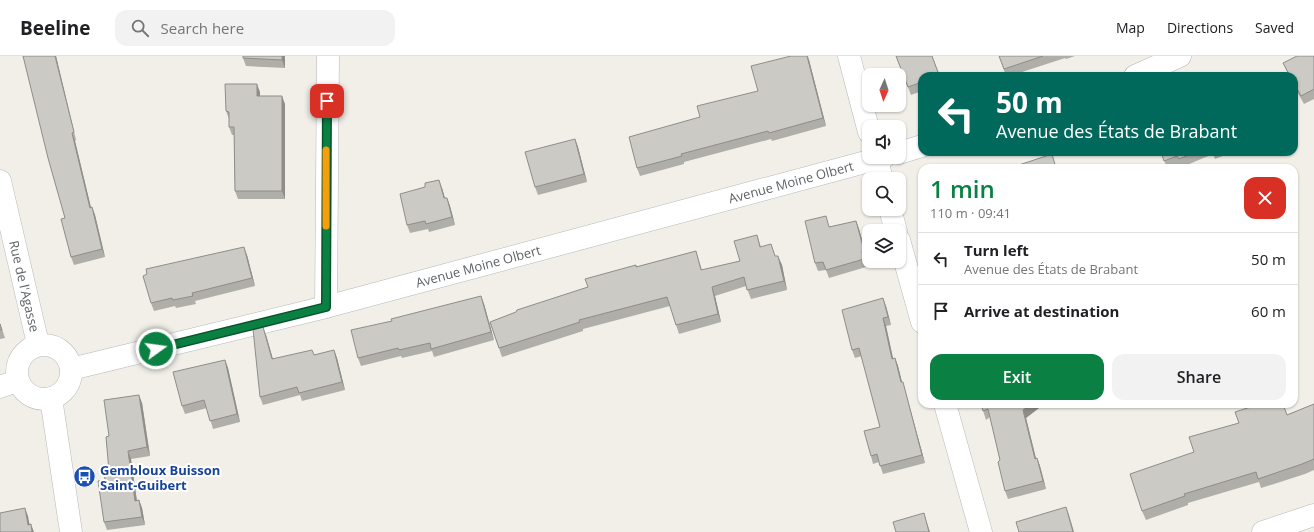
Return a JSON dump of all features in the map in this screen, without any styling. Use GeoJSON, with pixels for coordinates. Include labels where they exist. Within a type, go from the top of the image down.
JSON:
{"type":"FeatureCollection","features":[{"type":"Feature","properties":{"kind":"street"},"geometry":{"type":"LineString","coordinates":[[326,307],[328,56]]}},
{"type":"Feature","properties":{"kind":"street"},"geometry":{"type":"LineString","coordinates":[[849,56],[866,120]]}},
{"type":"Feature","properties":{"kind":"street"},"geometry":{"type":"LineString","coordinates":[[1144,72],[1180,56]]}},
{"type":"Feature","properties":{"kind":"street"},"geometry":{"type":"LineString","coordinates":[[906,151],[918,147]]}},
{"type":"Feature","properties":{"kind":"street","name":"Avenue Moine Olbert"},"geometry":{"type":"LineString","coordinates":[[71,369],[326,307],[876,164]]}},
{"type":"Feature","properties":{"kind":"street","name":"Rue de l'Agasse"},"geometry":{"type":"LineString","coordinates":[[0,181],[38,344]]}},
{"type":"Feature","properties":{"kind":"street"},"geometry":{"type":"LineString","coordinates":[[906,265],[918,308]]}},
{"type":"Feature","properties":{"kind":"street"},"geometry":{"type":"LineString","coordinates":[[38,344],[48,344],[56,347],[64,353],[69,360],[71,369],[71,377],[64,391],[58,396],[42,400],[27,394],[21,388],[9,384],[16,372],[18,362],[22,354],[29,348],[38,344]]}},
{"type":"Feature","properties":{"kind":"street"},"geometry":{"type":"LineString","coordinates":[[50,398],[71,532]]}},
{"type":"Feature","properties":{"kind":"street"},"geometry":{"type":"LineString","coordinates":[[946,408],[981,532]]}},
{"type":"Feature","properties":{"kind":"street"},"geometry":{"type":"LineString","coordinates":[[1263,532],[1314,515]]}},
{"type":"Feature","properties":{"kind":"building"},"geometry":{"type":"Polygon","coordinates":[[[23,56],[55,56],[74,132],[72,133],[90,208],[92,207],[102,249],[71,257],[61,219],[65,218],[48,158],[23,56]]]}},
{"type":"Feature","properties":{"kind":"building"},"geometry":{"type":"Polygon","coordinates":[[[243,56],[282,56],[282,60],[243,58],[243,56]]]}},
{"type":"Feature","properties":{"kind":"building"},"geometry":{"type":"Polygon","coordinates":[[[791,56],[807,56],[823,118],[769,133],[768,131],[681,154],[682,156],[637,168],[629,137],[700,117],[697,106],[758,91],[751,66],[791,56]]]}},
{"type":"Feature","properties":{"kind":"building"},"geometry":{"type":"Polygon","coordinates":[[[896,56],[932,56],[938,72],[918,72],[918,83],[908,87],[906,82],[906,68],[901,68],[896,56]]]}},
{"type":"Feature","properties":{"kind":"building"},"geometry":{"type":"Polygon","coordinates":[[[999,56],[1043,56],[1004,69],[999,56]]]}},
{"type":"Feature","properties":{"kind":"building"},"geometry":{"type":"Polygon","coordinates":[[[1297,56],[1314,56],[1314,89],[1301,96],[1298,90],[1298,72],[1288,72],[1283,63],[1297,56]]]}},
{"type":"Feature","properties":{"kind":"building"},"geometry":{"type":"Polygon","coordinates":[[[225,84],[257,84],[257,96],[282,96],[282,191],[235,191],[234,127],[229,127],[229,112],[226,111],[225,84]]]}},
{"type":"Feature","properties":{"kind":"building"},"geometry":{"type":"Polygon","coordinates":[[[575,139],[584,174],[535,187],[525,152],[575,139]]]}},
{"type":"Feature","properties":{"kind":"building"},"geometry":{"type":"Polygon","coordinates":[[[1046,156],[1053,156],[1055,164],[1022,164],[1046,156]]]}},
{"type":"Feature","properties":{"kind":"building"},"geometry":{"type":"Polygon","coordinates":[[[1162,156],[1177,156],[1164,161],[1162,156]]]}},
{"type":"Feature","properties":{"kind":"building"},"geometry":{"type":"Polygon","coordinates":[[[1177,156],[1187,156],[1179,159],[1177,156]]]}},
{"type":"Feature","properties":{"kind":"building"},"geometry":{"type":"Polygon","coordinates":[[[439,180],[444,198],[447,198],[452,217],[426,224],[425,221],[407,225],[400,194],[425,187],[425,183],[439,180]]]}},
{"type":"Feature","properties":{"kind":"building"},"geometry":{"type":"Polygon","coordinates":[[[826,216],[829,227],[856,221],[862,243],[862,260],[826,270],[823,262],[815,263],[805,221],[826,216]]]}},
{"type":"Feature","properties":{"kind":"building"},"geometry":{"type":"Polygon","coordinates":[[[757,235],[760,247],[771,244],[775,256],[778,256],[784,281],[747,290],[744,277],[712,287],[718,314],[676,325],[667,297],[579,320],[580,322],[499,348],[490,322],[516,312],[517,310],[588,287],[585,279],[696,251],[701,270],[740,261],[734,241],[757,235]]]}},
{"type":"Feature","properties":{"kind":"building"},"geometry":{"type":"Polygon","coordinates":[[[244,247],[252,278],[192,293],[193,296],[173,300],[172,298],[151,303],[143,276],[147,274],[146,269],[244,247]]]}},
{"type":"Feature","properties":{"kind":"building"},"geometry":{"type":"Polygon","coordinates":[[[481,296],[491,332],[431,349],[430,343],[399,350],[398,348],[358,358],[351,330],[392,321],[391,319],[481,296]]]}},
{"type":"Feature","properties":{"kind":"building"},"geometry":{"type":"Polygon","coordinates":[[[883,298],[888,317],[883,318],[892,359],[895,358],[901,382],[903,382],[922,455],[880,466],[877,454],[871,456],[864,431],[880,427],[859,348],[852,350],[842,310],[883,298]]]}},
{"type":"Feature","properties":{"kind":"building"},"geometry":{"type":"Polygon","coordinates":[[[263,327],[272,359],[312,350],[314,355],[334,350],[342,382],[299,393],[297,387],[260,397],[253,329],[263,327]]]}},
{"type":"Feature","properties":{"kind":"building"},"geometry":{"type":"Polygon","coordinates":[[[225,360],[237,414],[210,421],[204,400],[182,406],[173,372],[225,360]]]}},
{"type":"Feature","properties":{"kind":"building"},"geometry":{"type":"Polygon","coordinates":[[[139,395],[147,447],[128,451],[135,501],[139,500],[142,517],[104,522],[98,481],[105,480],[104,472],[109,471],[106,437],[109,436],[104,400],[139,395]]]}},
{"type":"Feature","properties":{"kind":"building"},"geometry":{"type":"Polygon","coordinates":[[[1314,404],[1314,459],[1258,479],[1256,472],[1184,494],[1185,496],[1142,511],[1130,474],[1194,452],[1189,437],[1239,423],[1235,412],[1248,408],[1284,408],[1287,415],[1314,404]]]}},
{"type":"Feature","properties":{"kind":"building"},"geometry":{"type":"Polygon","coordinates":[[[982,408],[1026,408],[1023,410],[1035,459],[1037,458],[1043,481],[1005,491],[998,462],[1000,460],[988,409],[983,411],[982,408]]]}},
{"type":"Feature","properties":{"kind":"building"},"geometry":{"type":"Polygon","coordinates":[[[1066,507],[1073,532],[1019,532],[1016,522],[1066,507]]]}},
{"type":"Feature","properties":{"kind":"building"},"geometry":{"type":"Polygon","coordinates":[[[25,508],[28,525],[31,524],[32,532],[0,532],[0,513],[25,508]]]}},
{"type":"Feature","properties":{"kind":"building"},"geometry":{"type":"Polygon","coordinates":[[[924,513],[929,532],[896,532],[893,522],[924,513]]]}},
{"type":"Feature","properties":{"kind":"slow traffic"},"geometry":{"type":"LineString","coordinates":[[326,150],[326,226]]}},
{"type":"Feature","properties":{"kind":"place","name":"Gembloux Buisson Saint-Guibert"},"geometry":{"type":"Point","coordinates":[84,477]}},
{"type":"Feature","properties":{"kind":"route"},"geometry":{"type":"LineString","coordinates":[[156,349],[326,307],[327,101]]}}]}
